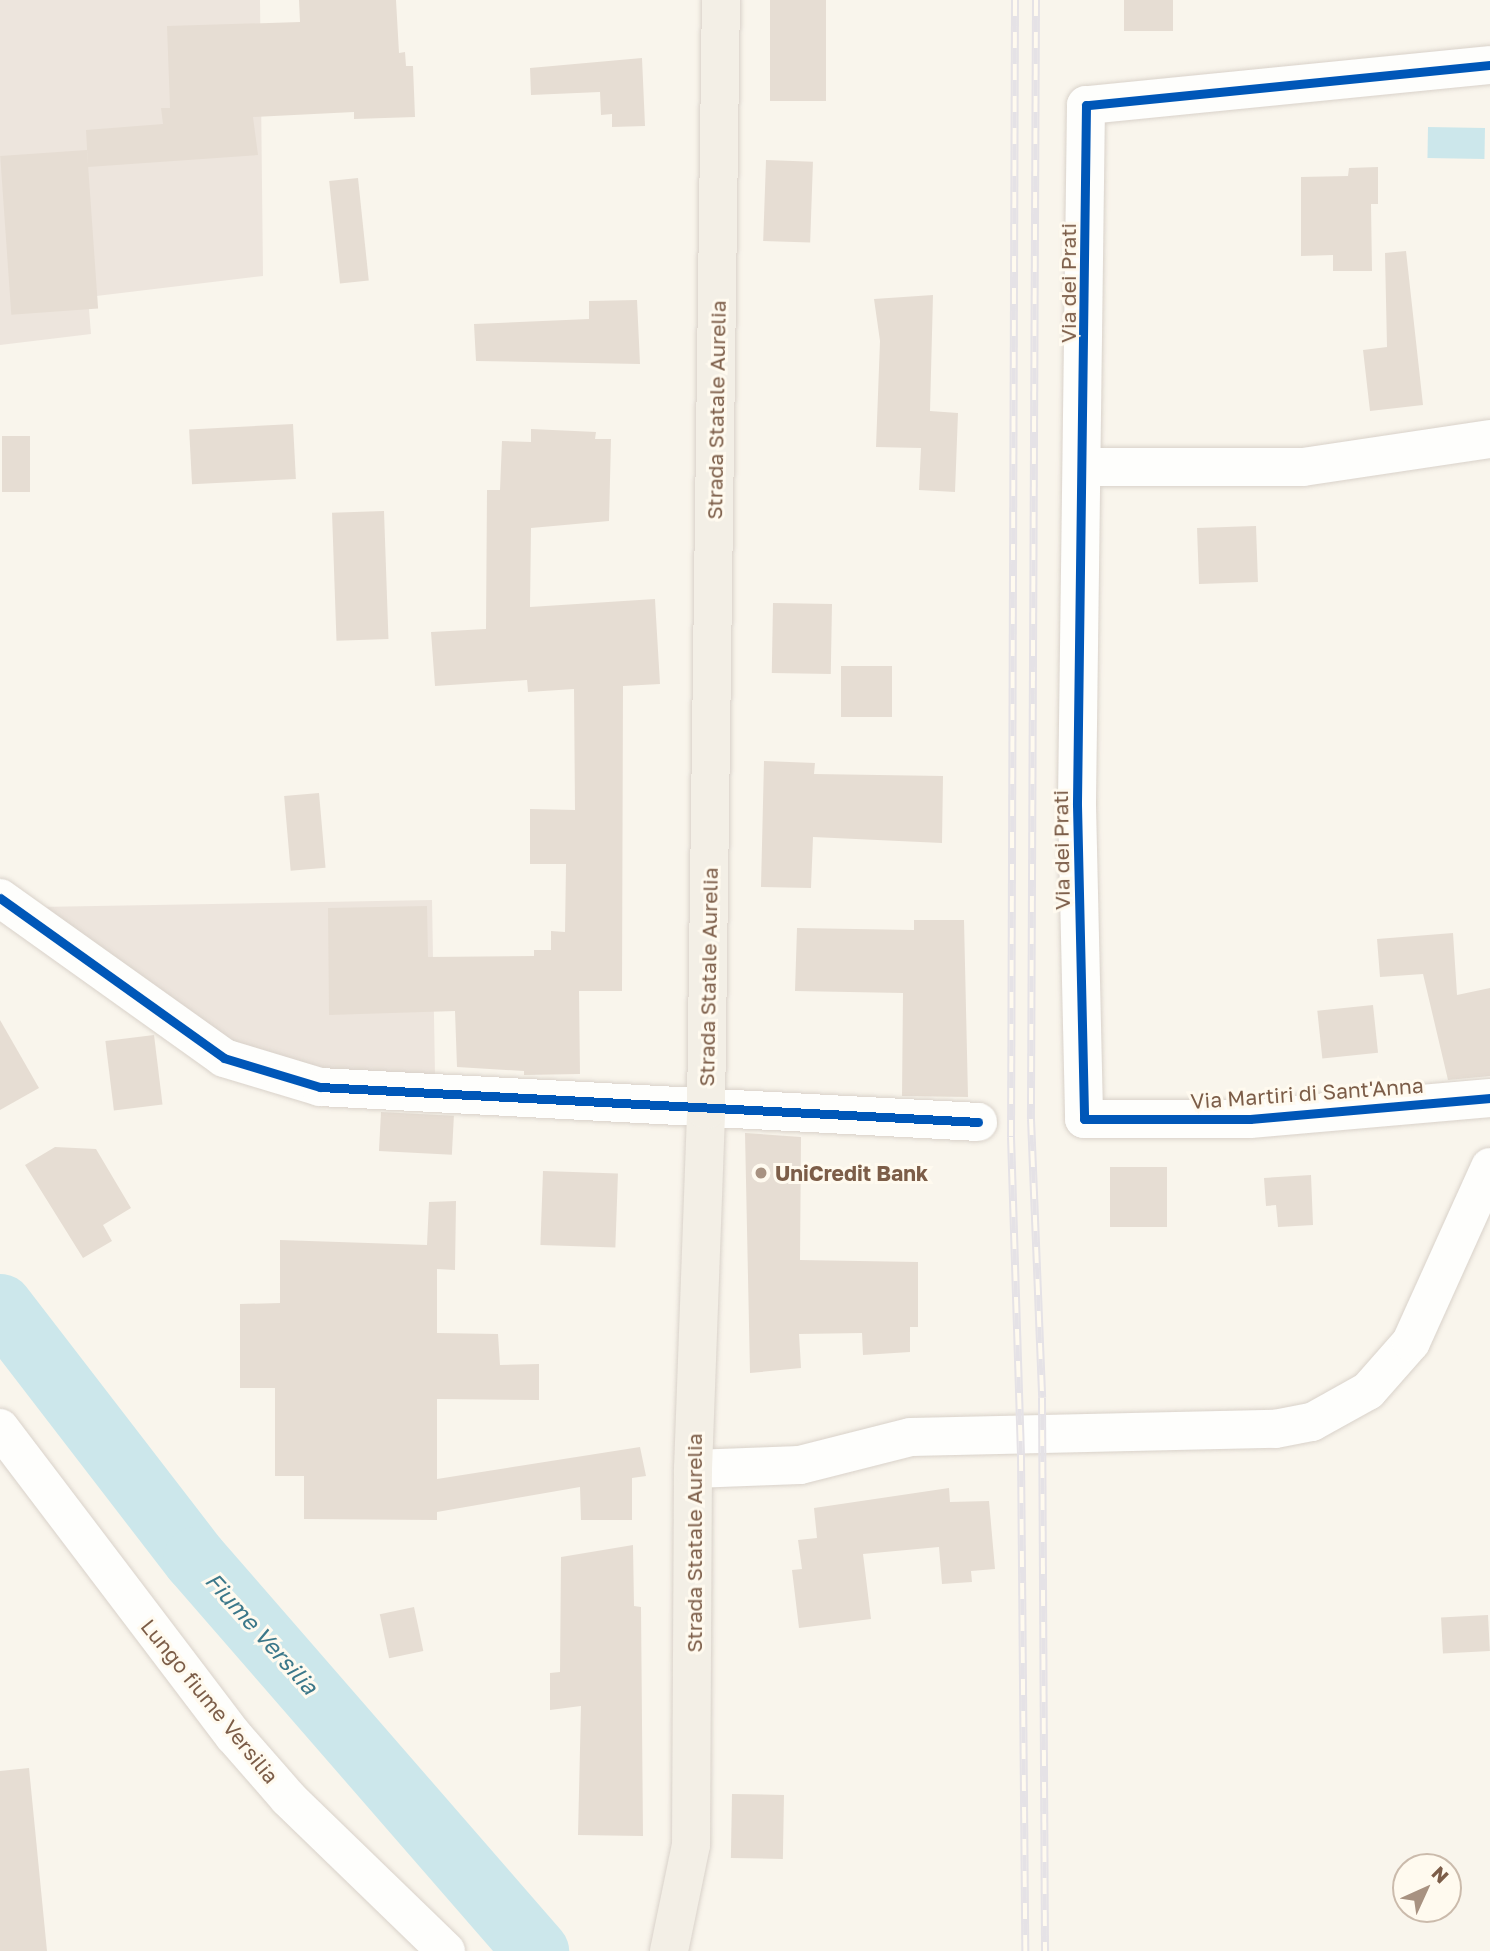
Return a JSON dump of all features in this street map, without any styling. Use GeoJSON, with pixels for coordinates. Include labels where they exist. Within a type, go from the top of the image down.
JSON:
{"type":"FeatureCollection","features":[{"type":"Feature","properties":{"kind":"main road","name":"Strada Statale Aurelia"},"geometry":{"type":"LineString","coordinates":[[669,1951],[691,1845],[693,1469],[706,1110],[721,0]]}},
{"type":"Feature","properties":{"kind":"street","name":"Via dei Prati"},"geometry":{"type":"LineString","coordinates":[[1084,1119],[1077,805],[1085,467],[1086,105],[1490,65]]}},
{"type":"Feature","properties":{"kind":"street"},"geometry":{"type":"LineString","coordinates":[[1085,467],[1303,467],[1490,439]]}},
{"type":"Feature","properties":{"kind":"street"},"geometry":{"type":"LineString","coordinates":[[0,898],[224,1058],[266,1073],[320,1087],[706,1110],[978,1122]]}},
{"type":"Feature","properties":{"kind":"street","name":"Via Martiri di Sant'Anna"},"geometry":{"type":"LineString","coordinates":[[1084,1119],[1250,1119],[1490,1098]]}},
{"type":"Feature","properties":{"kind":"street"},"geometry":{"type":"LineString","coordinates":[[693,1469],[800,1465],[911,1437],[1275,1429],[1312,1422],[1368,1391],[1410,1342],[1490,1167]]}},
{"type":"Feature","properties":{"kind":"street","name":"Lungo fiume Versilia"},"geometry":{"type":"LineString","coordinates":[[0,1428],[234,1736],[288,1798],[446,1951]]}},
{"type":"Feature","properties":{"kind":"shaded area"},"geometry":{"type":"Polygon","coordinates":[[[0,0],[260,0],[263,276],[88,297],[91,334],[0,345],[0,0]]]}},
{"type":"Feature","properties":{"kind":"shaded area"},"geometry":{"type":"Polygon","coordinates":[[[432,900],[435,1075],[309,1070],[221,1042],[38,907],[432,900]]]}},
{"type":"Feature","properties":{"kind":"water"},"geometry":{"type":"Polygon","coordinates":[[[1428,127],[1485,128],[1484,159],[1427,158],[1428,127]]]}},
{"type":"Feature","properties":{"kind":"building"},"geometry":{"type":"Polygon","coordinates":[[[299,0],[396,0],[399,53],[405,52],[406,66],[413,66],[415,117],[354,119],[354,112],[253,117],[258,155],[88,167],[86,130],[163,124],[161,108],[170,108],[167,26],[300,22],[299,0]]]}},
{"type":"Feature","properties":{"kind":"building"},"geometry":{"type":"Polygon","coordinates":[[[770,0],[826,0],[826,101],[770,101],[770,0]]]}},
{"type":"Feature","properties":{"kind":"building"},"geometry":{"type":"Polygon","coordinates":[[[1124,0],[1173,0],[1173,31],[1124,31],[1124,0]]]}},
{"type":"Feature","properties":{"kind":"building"},"geometry":{"type":"Polygon","coordinates":[[[642,58],[645,126],[612,127],[612,114],[601,115],[600,92],[531,95],[530,68],[642,58]]]}},
{"type":"Feature","properties":{"kind":"building"},"geometry":{"type":"Polygon","coordinates":[[[87,150],[98,309],[11,315],[0,156],[87,150]]]}},
{"type":"Feature","properties":{"kind":"building"},"geometry":{"type":"Polygon","coordinates":[[[766,160],[813,162],[810,243],[763,241],[766,160]]]}},
{"type":"Feature","properties":{"kind":"building"},"geometry":{"type":"Polygon","coordinates":[[[1378,167],[1378,204],[1371,204],[1372,271],[1333,271],[1333,255],[1301,256],[1301,177],[1348,176],[1349,168],[1378,167]]]}},
{"type":"Feature","properties":{"kind":"building"},"geometry":{"type":"Polygon","coordinates":[[[358,178],[369,280],[340,283],[329,181],[358,178]]]}},
{"type":"Feature","properties":{"kind":"building"},"geometry":{"type":"Polygon","coordinates":[[[1406,251],[1423,405],[1370,411],[1363,350],[1387,347],[1385,253],[1406,251]]]}},
{"type":"Feature","properties":{"kind":"building"},"geometry":{"type":"Polygon","coordinates":[[[933,295],[930,411],[958,413],[955,492],[919,490],[921,448],[876,447],[880,341],[874,299],[933,295]]]}},
{"type":"Feature","properties":{"kind":"building"},"geometry":{"type":"Polygon","coordinates":[[[637,300],[640,364],[476,361],[474,324],[589,319],[589,301],[637,300]]]}},
{"type":"Feature","properties":{"kind":"building"},"geometry":{"type":"Polygon","coordinates":[[[293,424],[296,479],[192,484],[189,429],[293,424]]]}},
{"type":"Feature","properties":{"kind":"building"},"geometry":{"type":"Polygon","coordinates":[[[531,429],[596,432],[595,439],[611,439],[609,521],[531,528],[530,607],[655,599],[660,684],[623,686],[622,991],[579,991],[580,1074],[524,1075],[524,1071],[457,1067],[455,1011],[329,1015],[328,908],[427,906],[428,957],[534,956],[534,950],[551,950],[551,931],[565,932],[566,864],[530,864],[530,809],[575,810],[574,689],[528,692],[527,680],[435,686],[431,632],[486,629],[487,490],[500,490],[502,441],[531,442],[531,429]]]}},
{"type":"Feature","properties":{"kind":"building"},"geometry":{"type":"Polygon","coordinates":[[[2,436],[30,436],[30,492],[2,492],[2,436]]]}},
{"type":"Feature","properties":{"kind":"building"},"geometry":{"type":"Polygon","coordinates":[[[384,511],[388,639],[336,641],[332,513],[384,511]]]}},
{"type":"Feature","properties":{"kind":"building"},"geometry":{"type":"Polygon","coordinates":[[[1256,526],[1258,582],[1199,584],[1197,528],[1256,526]]]}},
{"type":"Feature","properties":{"kind":"building"},"geometry":{"type":"Polygon","coordinates":[[[773,603],[832,604],[831,674],[772,673],[773,603]]]}},
{"type":"Feature","properties":{"kind":"building"},"geometry":{"type":"Polygon","coordinates":[[[841,666],[892,666],[892,717],[841,717],[841,666]]]}},
{"type":"Feature","properties":{"kind":"building"},"geometry":{"type":"Polygon","coordinates":[[[764,761],[815,763],[814,774],[943,776],[942,843],[813,837],[811,888],[761,887],[764,761]]]}},
{"type":"Feature","properties":{"kind":"building"},"geometry":{"type":"Polygon","coordinates":[[[319,793],[326,868],[291,871],[284,796],[319,793]]]}},
{"type":"Feature","properties":{"kind":"building"},"geometry":{"type":"Polygon","coordinates":[[[914,920],[964,920],[968,1097],[902,1096],[903,993],[795,991],[797,928],[914,930],[914,920]]]}},
{"type":"Feature","properties":{"kind":"building"},"geometry":{"type":"Polygon","coordinates":[[[1453,933],[1457,995],[1490,988],[1490,1076],[1448,1080],[1423,974],[1380,977],[1377,939],[1453,933]]]}},
{"type":"Feature","properties":{"kind":"building"},"geometry":{"type":"Polygon","coordinates":[[[1373,1005],[1378,1053],[1322,1059],[1317,1011],[1373,1005]]]}},
{"type":"Feature","properties":{"kind":"building"},"geometry":{"type":"Polygon","coordinates":[[[0,1020],[39,1088],[0,1110],[0,1020]]]}},
{"type":"Feature","properties":{"kind":"building"},"geometry":{"type":"Polygon","coordinates":[[[154,1035],[163,1104],[114,1110],[105,1041],[154,1035]]]}},
{"type":"Feature","properties":{"kind":"building"},"geometry":{"type":"Polygon","coordinates":[[[381,1112],[454,1116],[452,1155],[379,1151],[381,1112]]]}},
{"type":"Feature","properties":{"kind":"building"},"geometry":{"type":"Polygon","coordinates":[[[745,1133],[801,1137],[800,1260],[918,1262],[918,1327],[910,1327],[910,1352],[863,1355],[862,1333],[799,1334],[801,1368],[750,1373],[745,1133]]]}},
{"type":"Feature","properties":{"kind":"building"},"geometry":{"type":"Polygon","coordinates":[[[55,1147],[96,1149],[131,1208],[103,1225],[112,1241],[83,1258],[25,1165],[55,1147]]]}},
{"type":"Feature","properties":{"kind":"building"},"geometry":{"type":"Polygon","coordinates":[[[1110,1167],[1167,1167],[1167,1227],[1110,1227],[1110,1167]]]}},
{"type":"Feature","properties":{"kind":"building"},"geometry":{"type":"Polygon","coordinates":[[[543,1171],[618,1174],[615,1248],[540,1245],[543,1171]]]}},
{"type":"Feature","properties":{"kind":"building"},"geometry":{"type":"Polygon","coordinates":[[[1311,1175],[1313,1225],[1278,1227],[1276,1205],[1266,1206],[1264,1178],[1311,1175]]]}},
{"type":"Feature","properties":{"kind":"building"},"geometry":{"type":"Polygon","coordinates":[[[456,1201],[455,1270],[437,1269],[437,1333],[498,1334],[500,1365],[539,1364],[539,1400],[437,1399],[437,1479],[640,1447],[646,1476],[632,1478],[632,1520],[581,1520],[580,1487],[437,1512],[437,1520],[304,1519],[304,1476],[275,1476],[275,1388],[240,1388],[240,1304],[280,1303],[280,1240],[427,1245],[429,1202],[456,1201]]]}},
{"type":"Feature","properties":{"kind":"building"},"geometry":{"type":"Polygon","coordinates":[[[949,1488],[950,1502],[989,1501],[995,1569],[971,1571],[972,1582],[942,1584],[939,1547],[863,1554],[871,1619],[799,1628],[792,1570],[802,1569],[798,1540],[817,1538],[814,1508],[949,1488]]]}},
{"type":"Feature","properties":{"kind":"building"},"geometry":{"type":"Polygon","coordinates":[[[633,1545],[634,1606],[641,1607],[643,1836],[578,1835],[581,1706],[550,1710],[550,1673],[560,1672],[561,1557],[633,1545]]]}},
{"type":"Feature","properties":{"kind":"building"},"geometry":{"type":"Polygon","coordinates":[[[414,1607],[423,1651],[389,1658],[380,1614],[414,1607]]]}},
{"type":"Feature","properties":{"kind":"building"},"geometry":{"type":"Polygon","coordinates":[[[1488,1615],[1490,1651],[1443,1653],[1441,1617],[1488,1615]]]}},
{"type":"Feature","properties":{"kind":"building"},"geometry":{"type":"Polygon","coordinates":[[[29,1768],[47,1951],[0,1951],[0,1771],[29,1768]]]}},
{"type":"Feature","properties":{"kind":"building"},"geometry":{"type":"Polygon","coordinates":[[[732,1794],[784,1795],[783,1859],[731,1858],[732,1794]]]}},
{"type":"Feature","properties":{"kind":"waterway","name":"Fiume Versilia"},"geometry":{"type":"LineString","coordinates":[[0,1306],[195,1559],[536,1951]]}},
{"type":"Feature","properties":{"kind":"railway"},"geometry":{"type":"LineString","coordinates":[[1015,0],[1011,1137],[1021,1455],[1025,1951]]}},
{"type":"Feature","properties":{"kind":"railway"},"geometry":{"type":"LineString","coordinates":[[1036,0],[1031,1119],[1042,1398],[1045,1951]]}},
{"type":"Feature","properties":{"kind":"cycle path"},"geometry":{"type":"LineString","coordinates":[[1490,65],[1086,105],[1077,805],[1084,1119],[1250,1119],[1490,1098]]}},
{"type":"Feature","properties":{"kind":"cycle path"},"geometry":{"type":"LineString","coordinates":[[0,898],[224,1058],[320,1087],[978,1122]]}},
{"type":"Feature","properties":{"kind":"place","name":"UniCredit Bank"},"geometry":{"type":"Point","coordinates":[761,1173]}}]}
